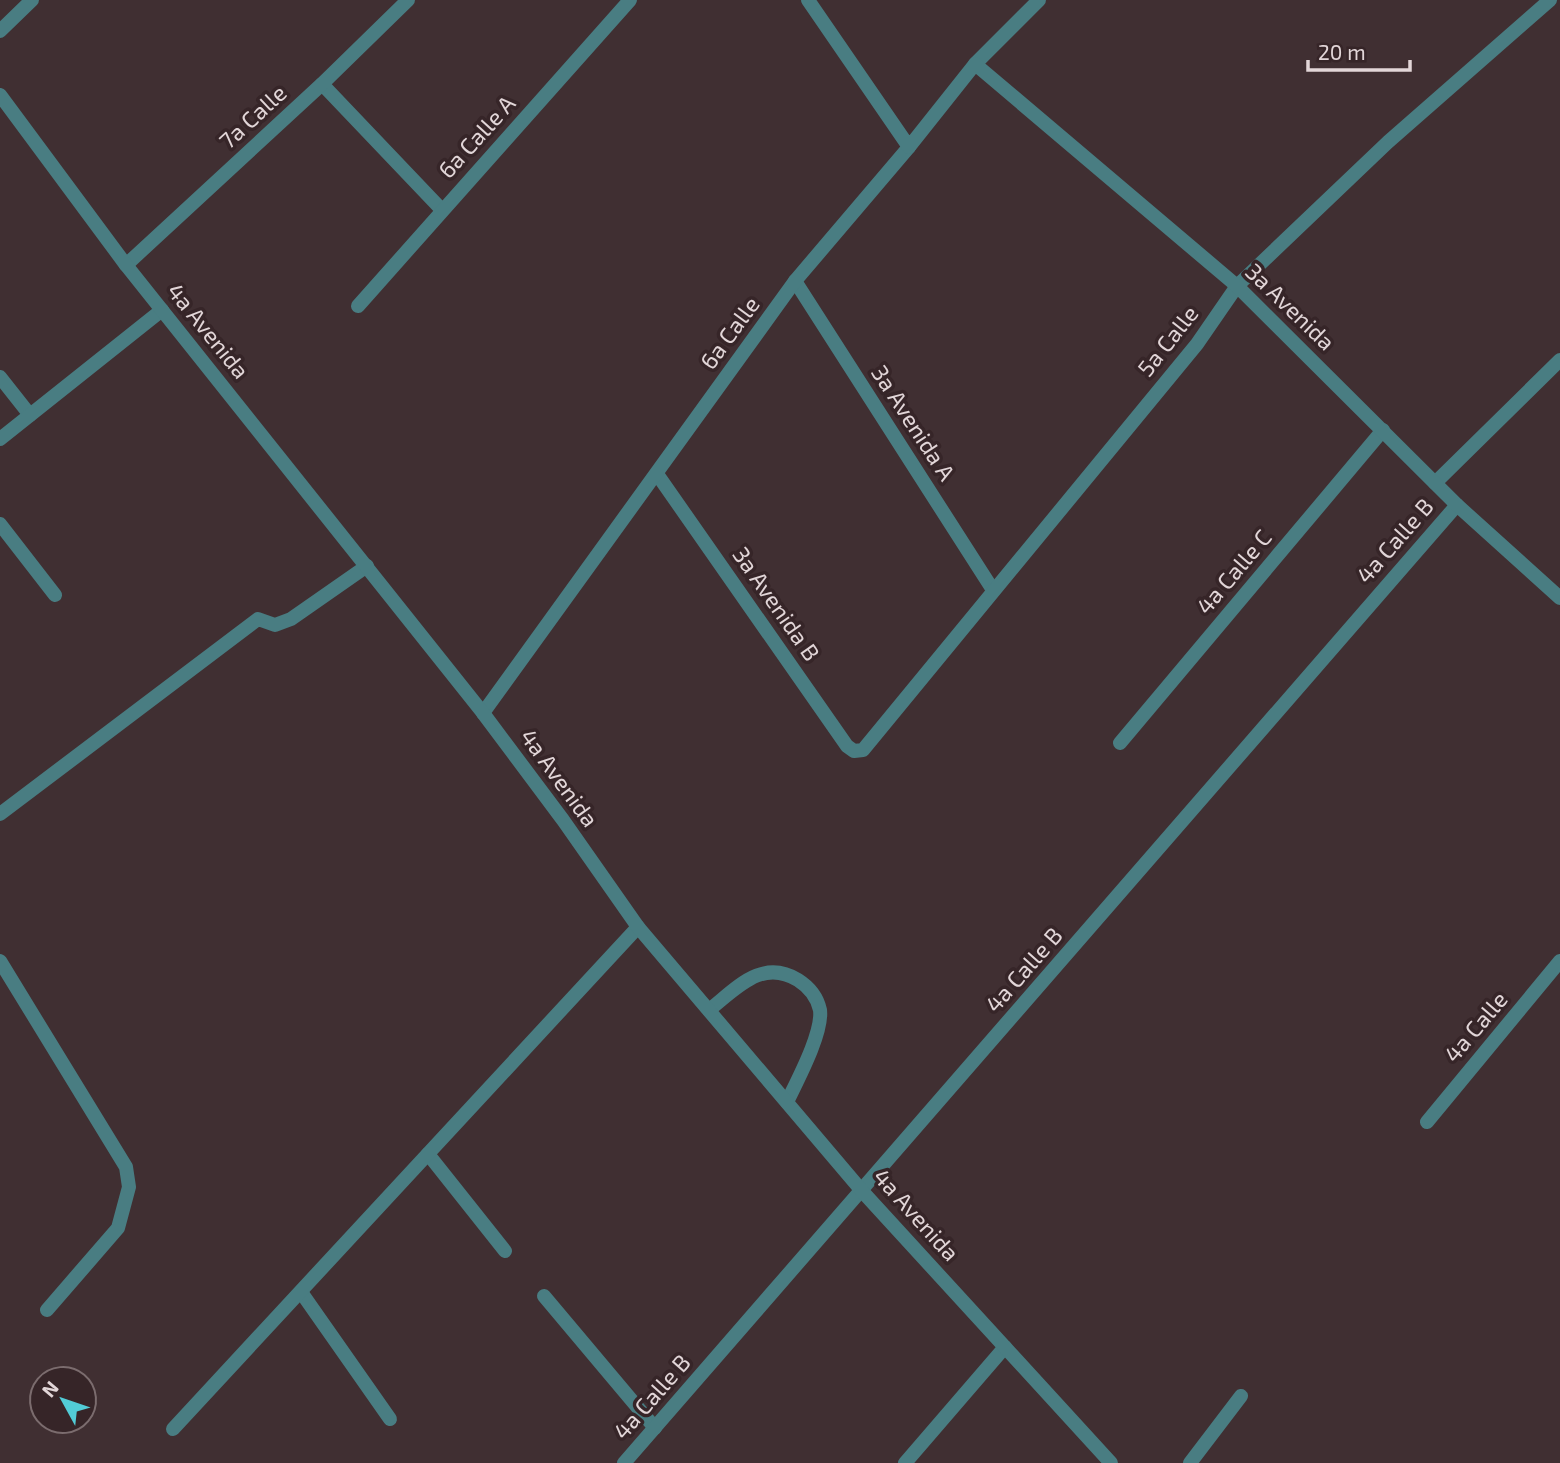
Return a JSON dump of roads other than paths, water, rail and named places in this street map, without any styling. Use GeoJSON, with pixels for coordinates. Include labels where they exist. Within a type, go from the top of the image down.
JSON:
{"type":"FeatureCollection","features":[{"type":"Feature","properties":{"kind":"street"},"geometry":{"type":"LineString","coordinates":[[0,31],[32,0]]}},
{"type":"Feature","properties":{"kind":"street","name":"7a Calle"},"geometry":{"type":"LineString","coordinates":[[126,265],[322,84],[408,0]]}},
{"type":"Feature","properties":{"kind":"street","name":"6a Calle A"},"geometry":{"type":"LineString","coordinates":[[358,306],[631,0]]}},
{"type":"Feature","properties":{"kind":"street"},"geometry":{"type":"LineString","coordinates":[[808,0],[909,147]]}},
{"type":"Feature","properties":{"kind":"street","name":"6a Calle"},"geometry":{"type":"LineString","coordinates":[[483,713],[795,281],[909,147],[975,64],[1039,0]]}},
{"type":"Feature","properties":{"kind":"street","name":"5a Calle"},"geometry":{"type":"LineString","coordinates":[[863,750],[1197,344],[1237,286],[1388,142],[1550,0]]}},
{"type":"Feature","properties":{"kind":"street","name":"3a Avenida"},"geometry":{"type":"LineString","coordinates":[[975,64],[1237,286],[1434,483],[1560,598]]}},
{"type":"Feature","properties":{"kind":"street"},"geometry":{"type":"LineString","coordinates":[[322,84],[442,210]]}},
{"type":"Feature","properties":{"kind":"street","name":"4a Avenida"},"geometry":{"type":"LineString","coordinates":[[0,95],[126,265],[483,713],[638,927],[862,1191],[1111,1463]]}},
{"type":"Feature","properties":{"kind":"street","name":"3a Avenida A"},"geometry":{"type":"LineString","coordinates":[[795,281],[993,590]]}},
{"type":"Feature","properties":{"kind":"street"},"geometry":{"type":"LineString","coordinates":[[0,439],[162,310]]}},
{"type":"Feature","properties":{"kind":"street"},"geometry":{"type":"LineString","coordinates":[[1434,483],[1560,360]]}},
{"type":"Feature","properties":{"kind":"street"},"geometry":{"type":"LineString","coordinates":[[0,377],[30,415]]}},
{"type":"Feature","properties":{"kind":"street","name":"4a Calle C"},"geometry":{"type":"LineString","coordinates":[[1119,743],[1383,430]]}},
{"type":"Feature","properties":{"kind":"street","name":"3a Avenida B"},"geometry":{"type":"LineString","coordinates":[[657,474],[847,747],[854,751],[863,750]]}},
{"type":"Feature","properties":{"kind":"street","name":"4a Calle B"},"geometry":{"type":"LineString","coordinates":[[624,1463],[1457,505]]}},
{"type":"Feature","properties":{"kind":"street"},"geometry":{"type":"LineString","coordinates":[[0,524],[55,596]]}},
{"type":"Feature","properties":{"kind":"street"},"geometry":{"type":"LineString","coordinates":[[0,814],[258,620],[275,625],[291,619],[367,566]]}},
{"type":"Feature","properties":{"kind":"street"},"geometry":{"type":"LineString","coordinates":[[173,1429],[638,927]]}},
{"type":"Feature","properties":{"kind":"street"},"geometry":{"type":"LineString","coordinates":[[0,961],[126,1167],[130,1187],[118,1228],[47,1310]]}},
{"type":"Feature","properties":{"kind":"street","name":"4a Calle"},"geometry":{"type":"LineString","coordinates":[[1427,1122],[1560,961]]}},
{"type":"Feature","properties":{"kind":"street"},"geometry":{"type":"LineString","coordinates":[[709,1010],[750,978],[768,972],[785,972],[811,988],[820,1011],[812,1050],[787,1102]]}},
{"type":"Feature","properties":{"kind":"street"},"geometry":{"type":"LineString","coordinates":[[428,1154],[505,1251]]}},
{"type":"Feature","properties":{"kind":"street"},"geometry":{"type":"LineString","coordinates":[[301,1292],[390,1419]]}},
{"type":"Feature","properties":{"kind":"street"},"geometry":{"type":"LineString","coordinates":[[544,1296],[655,1428]]}},
{"type":"Feature","properties":{"kind":"street"},"geometry":{"type":"LineString","coordinates":[[905,1463],[1005,1347]]}},
{"type":"Feature","properties":{"kind":"street"},"geometry":{"type":"LineString","coordinates":[[1190,1463],[1241,1396]]}}]}
